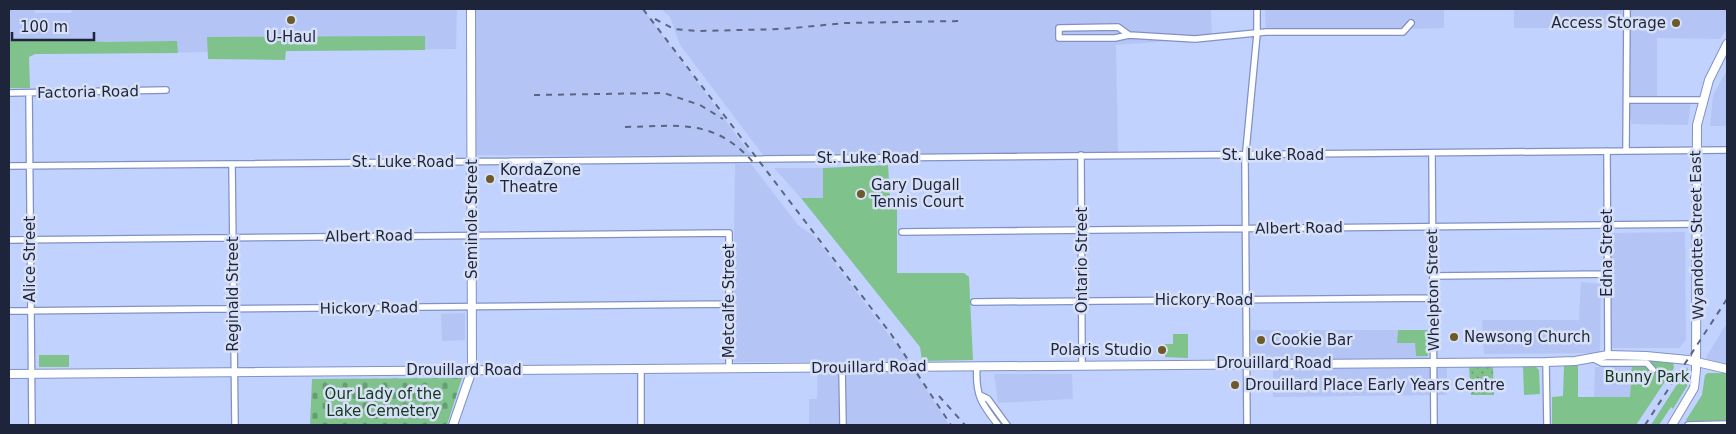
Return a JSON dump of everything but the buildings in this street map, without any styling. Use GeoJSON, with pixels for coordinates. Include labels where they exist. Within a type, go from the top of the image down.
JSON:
{"type":"FeatureCollection","features":[{"type":"Feature","properties":{"kind":"street","name":"Seminole Street"},"geometry":{"type":"LineString","coordinates":[[453,425],[472,370],[470,9]]}},
{"type":"Feature","properties":{"kind":"street"},"geometry":{"type":"LineString","coordinates":[[1247,425],[1245,189],[1257,34],[1257,9]]}},
{"type":"Feature","properties":{"kind":"street"},"geometry":{"type":"LineString","coordinates":[[1626,150],[1627,9]]}},
{"type":"Feature","properties":{"kind":"street"},"geometry":{"type":"LineString","coordinates":[[1129,35],[1118,27],[1059,28],[1059,38],[1116,38],[1129,35],[1195,39],[1266,32],[1402,32],[1412,23]]}},
{"type":"Feature","properties":{"kind":"street","name":"Wyandotte Street East"},"geometry":{"type":"LineString","coordinates":[[1672,425],[1694,388],[1696,362],[1695,151],[1697,125],[1702,100],[1715,66],[1727,44]]}},
{"type":"Feature","properties":{"kind":"street","name":"Factoria Road"},"geometry":{"type":"LineString","coordinates":[[9,93],[166,90]]}},
{"type":"Feature","properties":{"kind":"street","name":"Alice Street"},"geometry":{"type":"LineString","coordinates":[[29,93],[32,425]]}},
{"type":"Feature","properties":{"kind":"street"},"geometry":{"type":"LineString","coordinates":[[1627,100],[1702,100]]}},
{"type":"Feature","properties":{"kind":"street","name":"St. Luke Road"},"geometry":{"type":"LineString","coordinates":[[9,166],[1081,156],[1432,155],[1626,150],[1727,150]]}},
{"type":"Feature","properties":{"kind":"street","name":"Edna Street"},"geometry":{"type":"LineString","coordinates":[[1607,151],[1608,356]]}},
{"type":"Feature","properties":{"kind":"street","name":"Whelpton Street"},"geometry":{"type":"LineString","coordinates":[[1432,155],[1434,425]]}},
{"type":"Feature","properties":{"kind":"street","name":"Ontario Street"},"geometry":{"type":"LineString","coordinates":[[1081,156],[1082,365]]}},
{"type":"Feature","properties":{"kind":"street","name":"Reginald Street"},"geometry":{"type":"LineString","coordinates":[[232,164],[234,425]]}},
{"type":"Feature","properties":{"kind":"street","name":"Albert Road"},"geometry":{"type":"LineString","coordinates":[[902,232],[1696,224]]}},
{"type":"Feature","properties":{"kind":"street","name":"Albert Road"},"geometry":{"type":"LineString","coordinates":[[9,240],[729,233]]}},
{"type":"Feature","properties":{"kind":"street","name":"Metcalfe Street"},"geometry":{"type":"LineString","coordinates":[[729,233],[730,368]]}},
{"type":"Feature","properties":{"kind":"street"},"geometry":{"type":"LineString","coordinates":[[1433,276],[1607,274]]}},
{"type":"Feature","properties":{"kind":"street","name":"Hickory Road"},"geometry":{"type":"LineString","coordinates":[[974,302],[1433,298]]}},
{"type":"Feature","properties":{"kind":"street","name":"Hickory Road"},"geometry":{"type":"LineString","coordinates":[[9,311],[729,304]]}},
{"type":"Feature","properties":{"kind":"street","name":"Drouillard Road"},"geometry":{"type":"LineString","coordinates":[[9,374],[1546,362],[1594,359],[1608,356],[1675,358],[1727,369]]}},
{"type":"Feature","properties":{"kind":"street"},"geometry":{"type":"LineString","coordinates":[[1594,359],[1602,363],[1647,363],[1653,370]]}},
{"type":"Feature","properties":{"kind":"street"},"geometry":{"type":"LineString","coordinates":[[1546,362],[1546,425]]}},
{"type":"Feature","properties":{"kind":"street"},"geometry":{"type":"LineString","coordinates":[[977,366],[976,389],[982,404],[998,425]]}},
{"type":"Feature","properties":{"kind":"street"},"geometry":{"type":"LineString","coordinates":[[842,367],[843,425]]}},
{"type":"Feature","properties":{"kind":"street"},"geometry":{"type":"LineString","coordinates":[[641,370],[641,425]]}},
{"type":"Feature","properties":{"kind":"street"},"geometry":{"type":"LineString","coordinates":[[980,395],[988,399],[1007,425]]}},
{"type":"Feature","properties":{"kind":"street"},"geometry":{"type":"LineString","coordinates":[[1688,425],[1727,424]]}},
{"type":"Feature","properties":{"kind":"shaded area"},"geometry":{"type":"Polygon","coordinates":[[[9,9],[35,9],[35,13],[71,13],[72,9],[457,9],[456,49],[35,54],[29,57],[9,57],[9,9]]]}},
{"type":"Feature","properties":{"kind":"shaded area"},"geometry":{"type":"Polygon","coordinates":[[[471,9],[643,9],[752,156],[473,155],[471,9]]]}},
{"type":"Feature","properties":{"kind":"shaded area"},"geometry":{"type":"Polygon","coordinates":[[[661,9],[1211,9],[1212,38],[1116,45],[1118,152],[763,155],[680,45],[670,17],[661,9]]]}},
{"type":"Feature","properties":{"kind":"shaded area"},"geometry":{"type":"Polygon","coordinates":[[[1265,9],[1444,9],[1444,28],[1266,32],[1265,9]]]}},
{"type":"Feature","properties":{"kind":"shaded area"},"geometry":{"type":"Polygon","coordinates":[[[1514,9],[1623,9],[1623,28],[1514,28],[1514,9]]]}},
{"type":"Feature","properties":{"kind":"shaded area","name":"Access Storage"},"geometry":{"type":"Polygon","coordinates":[[[1630,9],[1727,9],[1727,29],[1720,39],[1657,38],[1657,96],[1629,97],[1630,9]]]}},
{"type":"Feature","properties":{"kind":"shaded area"},"geometry":{"type":"Polygon","coordinates":[[[1727,70],[1727,126],[1710,126],[1713,95],[1727,70]]]}},
{"type":"Feature","properties":{"kind":"shaded area"},"geometry":{"type":"Polygon","coordinates":[[[1631,100],[1691,100],[1688,125],[1632,124],[1629,113],[1631,100]]]}},
{"type":"Feature","properties":{"kind":"shaded area"},"geometry":{"type":"Polygon","coordinates":[[[735,164],[751,164],[798,225],[814,236],[907,359],[949,425],[809,425],[809,399],[817,399],[818,362],[732,362],[735,164]]]}},
{"type":"Feature","properties":{"kind":"shaded area"},"geometry":{"type":"Polygon","coordinates":[[[774,168],[823,168],[824,198],[801,198],[774,168]]]}},
{"type":"Feature","properties":{"kind":"shaded area"},"geometry":{"type":"Polygon","coordinates":[[[1685,232],[1686,340],[1679,348],[1612,348],[1612,233],[1685,232]]]}},
{"type":"Feature","properties":{"kind":"shaded area"},"geometry":{"type":"Polygon","coordinates":[[[1581,282],[1601,284],[1600,353],[1484,354],[1482,320],[1579,320],[1581,282]]]}},
{"type":"Feature","properties":{"kind":"shaded area"},"geometry":{"type":"Polygon","coordinates":[[[465,313],[465,340],[442,341],[441,314],[465,313]]]}},
{"type":"Feature","properties":{"kind":"shaded area"},"geometry":{"type":"Polygon","coordinates":[[[1727,323],[1727,364],[1708,360],[1706,357],[1727,323]]]}},
{"type":"Feature","properties":{"kind":"shaded area"},"geometry":{"type":"Polygon","coordinates":[[[1251,330],[1398,330],[1397,343],[1415,343],[1416,356],[1428,356],[1429,368],[1447,368],[1447,395],[1273,397],[1273,371],[1252,371],[1251,330]]]}},
{"type":"Feature","properties":{"kind":"shaded area"},"geometry":{"type":"Polygon","coordinates":[[[1631,366],[1630,397],[1594,397],[1595,367],[1631,366]]]}},
{"type":"Feature","properties":{"kind":"shaded area"},"geometry":{"type":"Polygon","coordinates":[[[994,374],[1072,374],[1073,399],[998,403],[994,374]]]}},
{"type":"Feature","properties":{"kind":"green space"},"geometry":{"type":"Polygon","coordinates":[[[425,36],[425,50],[286,51],[285,60],[208,59],[207,37],[425,36]]]}},
{"type":"Feature","properties":{"kind":"green space"},"geometry":{"type":"Polygon","coordinates":[[[47,39],[106,42],[177,41],[178,53],[35,54],[29,57],[30,88],[9,88],[9,41],[47,39]]]}},
{"type":"Feature","properties":{"kind":"green space"},"geometry":{"type":"Polygon","coordinates":[[[888,165],[890,196],[897,209],[897,273],[964,273],[969,277],[973,360],[922,361],[920,347],[801,198],[823,198],[823,168],[888,165]]]}},
{"type":"Feature","properties":{"kind":"green space"},"geometry":{"type":"Polygon","coordinates":[[[1398,330],[1428,330],[1428,356],[1416,356],[1415,343],[1397,343],[1398,330]]]}},
{"type":"Feature","properties":{"kind":"green space"},"geometry":{"type":"Polygon","coordinates":[[[1173,334],[1188,334],[1188,358],[1165,357],[1165,344],[1173,344],[1173,334]]]}},
{"type":"Feature","properties":{"kind":"green space"},"geometry":{"type":"Polygon","coordinates":[[[39,355],[69,355],[69,367],[39,367],[39,355]]]}},
{"type":"Feature","properties":{"kind":"green space","name":"Bunny Park"},"geometry":{"type":"Polygon","coordinates":[[[1632,360],[1673,361],[1674,368],[1636,425],[1552,425],[1552,397],[1563,396],[1564,366],[1578,366],[1578,397],[1630,397],[1632,360]]]}},
{"type":"Feature","properties":{"kind":"green space"},"geometry":{"type":"Polygon","coordinates":[[[1469,367],[1493,367],[1494,395],[1471,395],[1469,367]]]}},
{"type":"Feature","properties":{"kind":"green space"},"geometry":{"type":"Polygon","coordinates":[[[1523,367],[1536,367],[1539,370],[1540,394],[1524,395],[1523,367]]]}},
{"type":"Feature","properties":{"kind":"green space"},"geometry":{"type":"Polygon","coordinates":[[[1688,367],[1687,386],[1673,409],[1671,407],[1659,425],[1651,425],[1688,367]]]}},
{"type":"Feature","properties":{"kind":"green space"},"geometry":{"type":"Polygon","coordinates":[[[1708,373],[1727,373],[1727,424],[1689,424],[1686,420],[1702,395],[1705,375],[1708,373]]]}},
{"type":"Feature","properties":{"kind":"green space","name":"Our Lady of the Lake Cemetery"},"geometry":{"type":"Polygon","coordinates":[[[462,378],[447,425],[310,425],[312,379],[462,378]]]}},
{"type":"Feature","properties":{"kind":"railway"},"geometry":{"type":"LineString","coordinates":[[643,9],[891,334],[951,425]]}},
{"type":"Feature","properties":{"kind":"railway"},"geometry":{"type":"LineString","coordinates":[[655,19],[674,29],[698,31],[783,29],[845,23],[962,21]]}},
{"type":"Feature","properties":{"kind":"railway"},"geometry":{"type":"LineString","coordinates":[[534,95],[664,93],[700,105],[723,119]]}},
{"type":"Feature","properties":{"kind":"railway"},"geometry":{"type":"LineString","coordinates":[[625,127],[679,126],[709,131],[724,138],[753,162]]}},
{"type":"Feature","properties":{"kind":"railway"},"geometry":{"type":"LineString","coordinates":[[1645,425],[1727,299]]}},
{"type":"Feature","properties":{"kind":"railway"},"geometry":{"type":"LineString","coordinates":[[939,396],[965,425]]}},
{"type":"Feature","properties":{"kind":"place","name":"U-Haul"},"geometry":{"type":"Point","coordinates":[291,20]}},
{"type":"Feature","properties":{"kind":"place","name":"Access Storage"},"geometry":{"type":"Point","coordinates":[1676,23]}},
{"type":"Feature","properties":{"kind":"place","name":"KordaZone Theatre"},"geometry":{"type":"Point","coordinates":[490,179]}},
{"type":"Feature","properties":{"kind":"place","name":"Gary Dugall Tennis Court"},"geometry":{"type":"Point","coordinates":[861,194]}},
{"type":"Feature","properties":{"kind":"place","name":"Newsong Church"},"geometry":{"type":"Point","coordinates":[1454,337]}},
{"type":"Feature","properties":{"kind":"place","name":"Cookie Bar"},"geometry":{"type":"Point","coordinates":[1261,340]}},
{"type":"Feature","properties":{"kind":"place","name":"Polaris Studio"},"geometry":{"type":"Point","coordinates":[1162,350]}},
{"type":"Feature","properties":{"kind":"place","name":"Drouillard Place Early Years Centre"},"geometry":{"type":"Point","coordinates":[1235,385]}}]}
